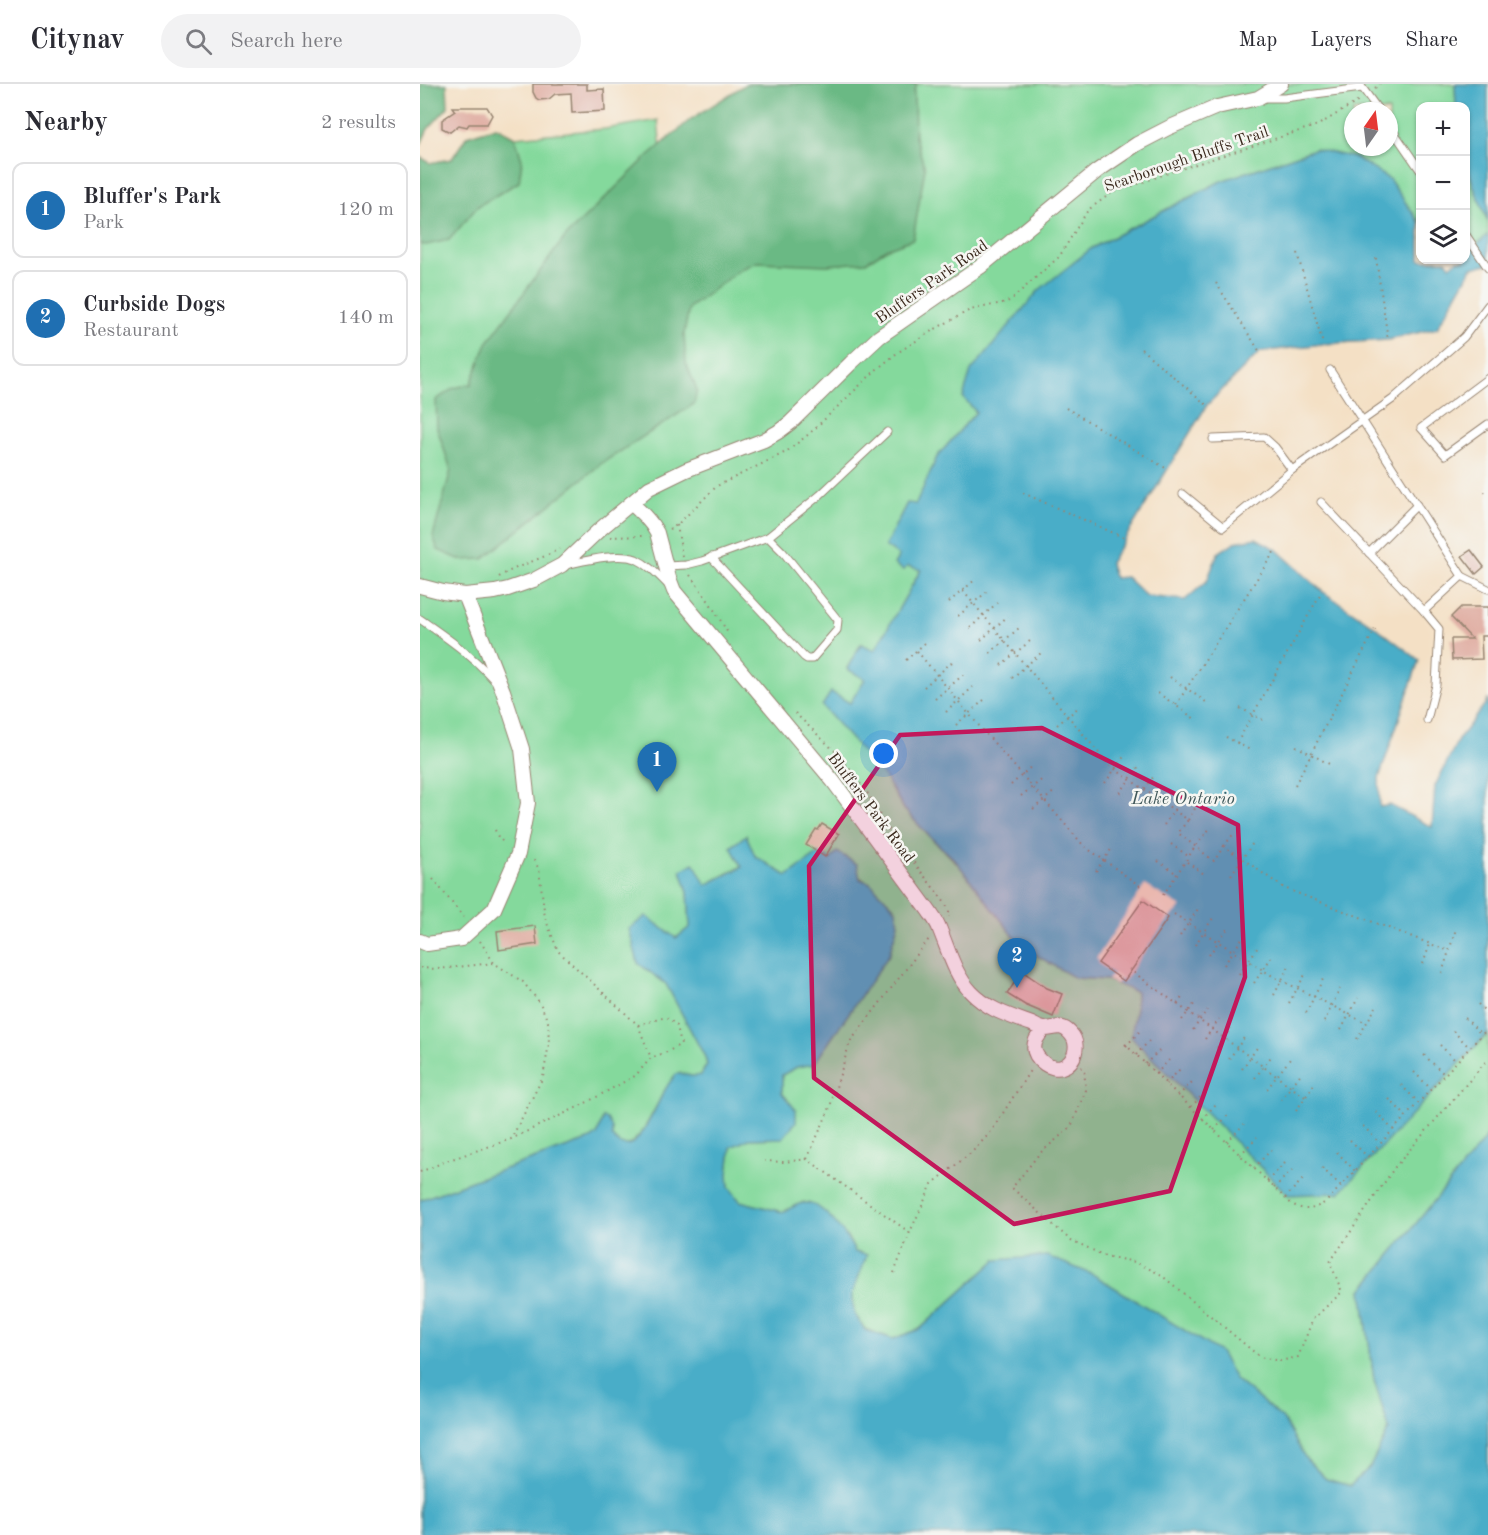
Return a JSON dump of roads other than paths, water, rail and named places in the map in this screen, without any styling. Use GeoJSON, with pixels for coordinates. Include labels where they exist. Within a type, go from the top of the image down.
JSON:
{"type":"FeatureCollection","features":[{"type":"Feature","properties":{"kind":"street","name":"Bluffers Park Road"},"geometry":{"type":"LineString","coordinates":[[420,586],[465,595],[503,591],[534,580],[562,565],[649,488],[666,478],[764,440],[778,432],[879,337],[980,267],[1097,171],[1137,144],[1217,107],[1258,98],[1281,84]]}},
{"type":"Feature","properties":{"kind":"street","name":"Bluffers Park Road"},"geometry":{"type":"LineString","coordinates":[[632,503],[657,533],[674,591],[853,808],[934,919],[960,977],[971,992],[999,1012],[1043,1030],[1057,1026],[1070,1032],[1076,1044],[1073,1058],[1063,1067],[1048,1067],[1037,1059],[1034,1048],[1036,1038],[1043,1030]]}},
{"type":"Feature","properties":{"kind":"street"},"geometry":{"type":"LineString","coordinates":[[420,941],[427,944],[461,939],[494,909],[518,854],[528,803],[522,749],[503,691],[465,595]]}},
{"type":"Feature","properties":{"kind":"lane","name":"Bluffers Park Road"},"geometry":{"type":"LineString","coordinates":[[1258,98],[1284,98],[1361,86],[1373,102]]}},
{"type":"Feature","properties":{"kind":"lane"},"geometry":{"type":"LineString","coordinates":[[1398,138],[1416,164]]}},
{"type":"Feature","properties":{"kind":"lane"},"geometry":{"type":"LineString","coordinates":[[1470,242],[1487,267]]}},
{"type":"Feature","properties":{"kind":"lane"},"geometry":{"type":"LineString","coordinates":[[1184,494],[1223,527],[1292,470],[1394,399],[1464,337],[1488,306]]}},
{"type":"Feature","properties":{"kind":"lane"},"geometry":{"type":"LineString","coordinates":[[1330,370],[1462,576],[1488,589]]}},
{"type":"Feature","properties":{"kind":"lane"},"geometry":{"type":"LineString","coordinates":[[1488,378],[1421,428],[1445,455],[1488,424]]}},
{"type":"Feature","properties":{"kind":"lane"},"geometry":{"type":"LineString","coordinates":[[666,566],[686,565],[768,537],[820,495],[887,432]]}},
{"type":"Feature","properties":{"kind":"lane"},"geometry":{"type":"LineString","coordinates":[[1213,439],[1264,437],[1275,447],[1292,470]]}},
{"type":"Feature","properties":{"kind":"lane"},"geometry":{"type":"LineString","coordinates":[[1321,502],[1425,611],[1439,629],[1436,685],[1427,720]]}},
{"type":"Feature","properties":{"kind":"lane"},"geometry":{"type":"LineString","coordinates":[[1370,553],[1417,505]]}},
{"type":"Feature","properties":{"kind":"lane"},"geometry":{"type":"LineString","coordinates":[[711,557],[804,657],[812,659],[837,630],[837,618],[768,537]]}},
{"type":"Feature","properties":{"kind":"lane","name":"Bluffers Park Road"},"geometry":{"type":"LineString","coordinates":[[562,565],[629,557],[645,564],[674,591]]}},
{"type":"Feature","properties":{"kind":"lane"},"geometry":{"type":"LineString","coordinates":[[1425,611],[1462,576]]}},
{"type":"Feature","properties":{"kind":"lane"},"geometry":{"type":"LineString","coordinates":[[420,619],[481,665],[503,691]]}},
{"type":"Feature","properties":{"kind":"water"},"geometry":{"type":"Polygon","coordinates":[[[1455,84],[1488,84],[1488,222],[1470,175],[1470,102],[1456,102],[1455,84]]]}},
{"type":"Feature","properties":{"kind":"water","name":"Lake Ontario"},"geometry":{"type":"Polygon","coordinates":[[[1315,149],[1356,158],[1389,179],[1416,217],[1416,264],[1449,264],[1450,266],[1470,264],[1470,250],[1488,235],[1488,264],[1472,268],[1437,328],[1388,340],[1323,344],[1260,352],[1207,405],[1110,563],[1114,578],[1126,577],[1146,596],[1185,600],[1207,581],[1218,553],[1235,542],[1256,538],[1276,549],[1322,591],[1376,627],[1419,660],[1379,778],[1380,807],[1390,805],[1432,827],[1435,786],[1458,740],[1488,700],[1488,1033],[1339,1193],[1288,1195],[1131,1037],[1136,992],[1107,980],[1075,978],[1022,947],[955,860],[904,809],[884,776],[822,706],[831,692],[850,703],[865,679],[847,669],[861,644],[875,650],[921,570],[908,566],[903,570],[894,564],[899,556],[885,546],[907,503],[916,504],[937,457],[976,412],[963,397],[971,371],[1039,290],[1092,248],[1221,181],[1315,149]]]}},
{"type":"Feature","properties":{"kind":"water"},"geometry":{"type":"Polygon","coordinates":[[[746,835],[755,856],[787,876],[821,852],[830,860],[837,852],[857,864],[860,879],[870,883],[896,909],[898,924],[889,955],[814,1064],[797,1067],[782,1075],[782,1093],[796,1110],[796,1122],[783,1138],[749,1139],[731,1147],[728,1174],[729,1187],[740,1201],[782,1212],[802,1203],[812,1204],[834,1221],[855,1252],[867,1255],[852,1294],[854,1313],[865,1330],[893,1339],[920,1329],[996,1260],[1047,1256],[1094,1275],[1220,1352],[1235,1379],[1283,1419],[1306,1459],[1326,1479],[1350,1486],[1370,1467],[1389,1429],[1374,1380],[1362,1290],[1488,1135],[1488,1535],[420,1535],[420,1200],[591,1139],[597,1135],[603,1118],[607,1119],[612,1128],[612,1137],[621,1144],[628,1145],[639,1137],[676,1074],[701,1075],[707,1065],[705,1057],[666,984],[638,963],[629,929],[646,916],[676,938],[690,927],[688,892],[681,870],[694,863],[706,885],[742,867],[731,847],[746,835]]]}},
{"type":"Feature","properties":{"kind":"place","name":"Bluffer's Park"},"geometry":{"type":"Point","coordinates":[657,792]}},
{"type":"Feature","properties":{"kind":"place","name":"Curbside Dogs"},"geometry":{"type":"Point","coordinates":[1017,988]}}]}
